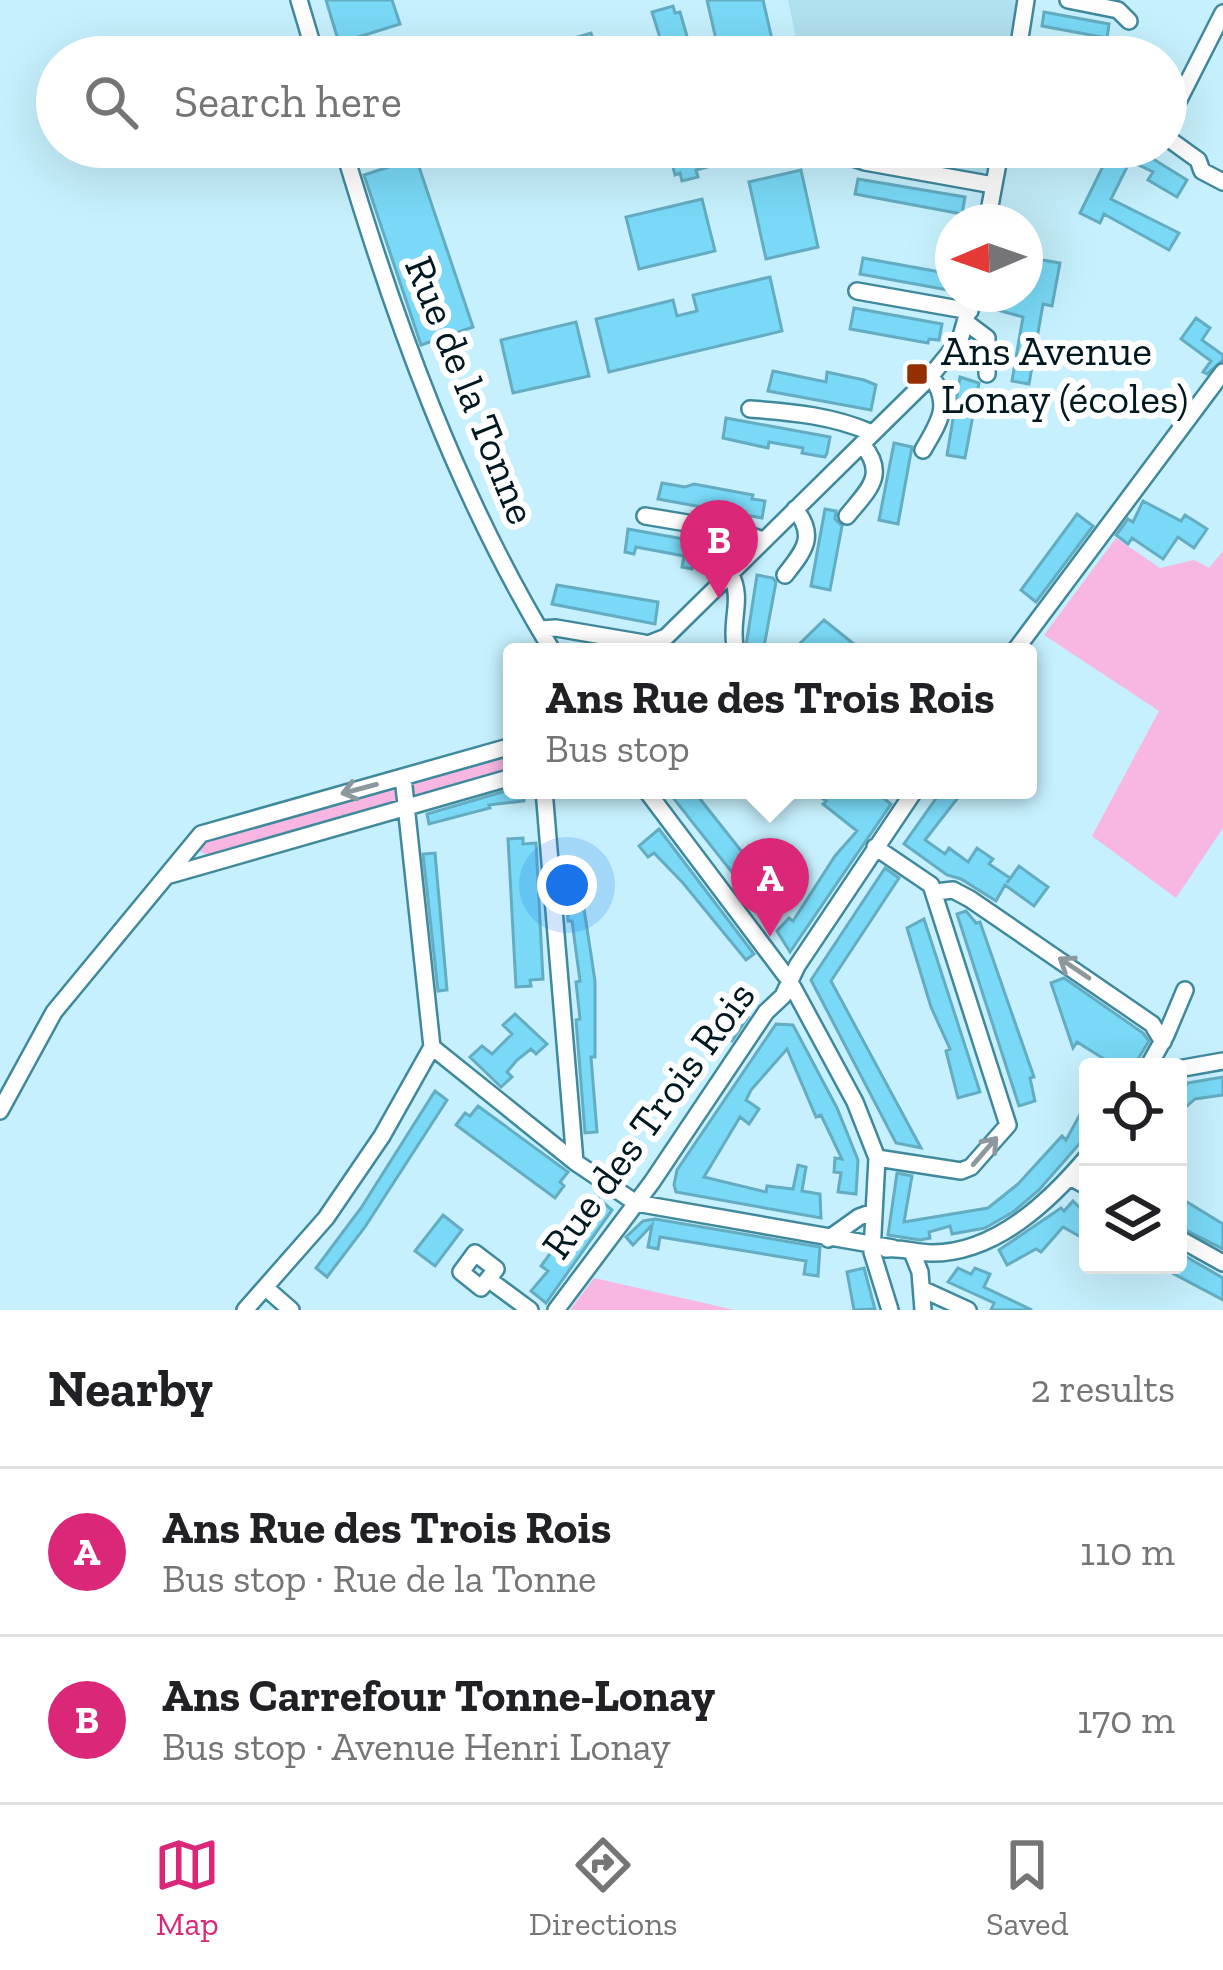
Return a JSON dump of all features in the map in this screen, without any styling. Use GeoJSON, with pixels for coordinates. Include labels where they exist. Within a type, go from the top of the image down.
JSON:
{"type":"FeatureCollection","features":[{"type":"Feature","properties":{"kind":"street"},"geometry":{"type":"LineString","coordinates":[[299,0],[310,36]]}},
{"type":"Feature","properties":{"kind":"street"},"geometry":{"type":"LineString","coordinates":[[1020,36],[1026,0]]}},
{"type":"Feature","properties":{"kind":"street"},"geometry":{"type":"LineString","coordinates":[[1067,0],[1118,10],[1129,21]]}},
{"type":"Feature","properties":{"kind":"street"},"geometry":{"type":"LineString","coordinates":[[1187,84],[1223,14]]}},
{"type":"Feature","properties":{"kind":"street"},"geometry":{"type":"LineString","coordinates":[[1187,152],[1198,160],[1202,171],[1223,182]]}},
{"type":"Feature","properties":{"kind":"street","name":"Rue de la Tonne"},"geometry":{"type":"LineString","coordinates":[[350,168],[420,383],[514,586],[548,643]]}},
{"type":"Feature","properties":{"kind":"street"},"geometry":{"type":"LineString","coordinates":[[901,168],[993,184]]}},
{"type":"Feature","properties":{"kind":"street"},"geometry":{"type":"LineString","coordinates":[[990,204],[996,168]]}},
{"type":"Feature","properties":{"kind":"street"},"geometry":{"type":"LineString","coordinates":[[857,291],[935,303]]}},
{"type":"Feature","properties":{"kind":"street"},"geometry":{"type":"LineString","coordinates":[[650,643],[666,637],[931,376],[956,347],[969,312]]}},
{"type":"Feature","properties":{"kind":"street"},"geometry":{"type":"LineString","coordinates":[[972,312],[987,338],[987,374]]}},
{"type":"Feature","properties":{"kind":"street"},"geometry":{"type":"LineString","coordinates":[[1021,643],[1223,372]]}},
{"type":"Feature","properties":{"kind":"street"},"geometry":{"type":"LineString","coordinates":[[923,450],[945,406],[931,376]]}},
{"type":"Feature","properties":{"kind":"street"},"geometry":{"type":"LineString","coordinates":[[751,409],[853,424],[867,438],[874,478],[847,516]]}},
{"type":"Feature","properties":{"kind":"street"},"geometry":{"type":"LineString","coordinates":[[785,575],[808,538],[805,521],[795,509]]}},
{"type":"Feature","properties":{"kind":"street"},"geometry":{"type":"LineString","coordinates":[[645,516],[741,532],[764,541]]}},
{"type":"Feature","properties":{"kind":"street"},"geometry":{"type":"LineString","coordinates":[[730,573],[740,595],[735,643]]}},
{"type":"Feature","properties":{"kind":"street"},"geometry":{"type":"LineString","coordinates":[[539,629],[641,643]]}},
{"type":"Feature","properties":{"kind":"street"},"geometry":{"type":"LineString","coordinates":[[0,1111],[54,1012],[201,834],[503,749]]}},
{"type":"Feature","properties":{"kind":"street"},"geometry":{"type":"LineString","coordinates":[[245,1310],[337,1202],[382,1136],[432,1047],[403,777]]}},
{"type":"Feature","properties":{"kind":"street"},"geometry":{"type":"LineString","coordinates":[[170,875],[503,780]]}},
{"type":"Feature","properties":{"kind":"street"},"geometry":{"type":"LineString","coordinates":[[545,799],[574,1162]]}},
{"type":"Feature","properties":{"kind":"street"},"geometry":{"type":"LineString","coordinates":[[653,799],[789,980],[855,1102],[877,1158],[872,1244],[890,1310]]}},
{"type":"Feature","properties":{"kind":"street","name":"Rue des Trois Rois"},"geometry":{"type":"LineString","coordinates":[[556,1310],[636,1204],[766,1012],[783,996],[909,799]]}},
{"type":"Feature","properties":{"kind":"street"},"geometry":{"type":"LineString","coordinates":[[875,847],[932,885],[1008,1125],[961,1171],[877,1158]]}},
{"type":"Feature","properties":{"kind":"street"},"geometry":{"type":"LineString","coordinates":[[935,892],[953,890],[1006,923],[1152,1024],[1162,1042]]}},
{"type":"Feature","properties":{"kind":"street"},"geometry":{"type":"LineString","coordinates":[[1153,1058],[1185,990]]}},
{"type":"Feature","properties":{"kind":"street"},"geometry":{"type":"LineString","coordinates":[[432,1047],[574,1162],[636,1204],[935,1254],[1010,1228],[1039,1209],[1080,1166]]}},
{"type":"Feature","properties":{"kind":"street"},"geometry":{"type":"LineString","coordinates":[[1187,1067],[1223,1061]]}},
{"type":"Feature","properties":{"kind":"street"},"geometry":{"type":"LineString","coordinates":[[1070,1178],[1079,1182]]}},
{"type":"Feature","properties":{"kind":"street"},"geometry":{"type":"LineString","coordinates":[[827,1239],[872,1212]]}},
{"type":"Feature","properties":{"kind":"street"},"geometry":{"type":"LineString","coordinates":[[1187,1243],[1223,1263]]}},
{"type":"Feature","properties":{"kind":"street"},"geometry":{"type":"LineString","coordinates":[[877,1268],[881,1254],[893,1248]]}},
{"type":"Feature","properties":{"kind":"street"},"geometry":{"type":"LineString","coordinates":[[912,1252],[923,1310]]}},
{"type":"Feature","properties":{"kind":"street"},"geometry":{"type":"LineString","coordinates":[[921,1281],[935,1254]]}},
{"type":"Feature","properties":{"kind":"street"},"geometry":{"type":"LineString","coordinates":[[488,1279],[530,1310]]}},
{"type":"Feature","properties":{"kind":"street"},"geometry":{"type":"LineString","coordinates":[[921,1281],[964,1308]]}},
{"type":"Feature","properties":{"kind":"street"},"geometry":{"type":"LineString","coordinates":[[267,1289],[291,1310]]}},
{"type":"Feature","properties":{"kind":"street"},"geometry":{"type":"LineString","coordinates":[[938,1310],[964,1308]]}},
{"type":"Feature","properties":{"kind":"shaded area"},"geometry":{"type":"Polygon","coordinates":[[[788,0],[1020,0],[1014,36],[796,36],[788,0]]]}},
{"type":"Feature","properties":{"kind":"shaded area"},"geometry":{"type":"Polygon","coordinates":[[[929,168],[989,168],[978,177],[929,168]]]}},
{"type":"Feature","properties":{"kind":"shaded area"},"geometry":{"type":"Polygon","coordinates":[[[1116,538],[1160,568],[1194,560],[1209,568],[1223,551],[1223,828],[1176,898],[1092,836],[1159,711],[1044,635],[1116,538]]]}},
{"type":"Feature","properties":{"kind":"shaded area"},"geometry":{"type":"Polygon","coordinates":[[[503,755],[503,774],[421,797],[412,793],[413,781],[503,755]]]}},
{"type":"Feature","properties":{"kind":"shaded area"},"geometry":{"type":"Polygon","coordinates":[[[388,787],[398,793],[397,802],[391,805],[210,856],[199,851],[204,838],[388,787]]]}},
{"type":"Feature","properties":{"kind":"shaded area"},"geometry":{"type":"Polygon","coordinates":[[[594,1278],[735,1310],[570,1310],[594,1278]]]}},
{"type":"Feature","properties":{"kind":"building"},"geometry":{"type":"Polygon","coordinates":[[[326,0],[392,0],[400,24],[361,36],[337,36],[326,0]]]}},
{"type":"Feature","properties":{"kind":"building"},"geometry":{"type":"Polygon","coordinates":[[[707,0],[763,0],[771,36],[715,36],[707,0]]]}},
{"type":"Feature","properties":{"kind":"building"},"geometry":{"type":"Polygon","coordinates":[[[673,6],[675,13],[680,12],[687,36],[659,36],[652,12],[673,6]]]}},
{"type":"Feature","properties":{"kind":"building"},"geometry":{"type":"Polygon","coordinates":[[[1044,12],[1109,24],[1107,36],[1042,26],[1044,12]]]}},
{"type":"Feature","properties":{"kind":"building"},"geometry":{"type":"Polygon","coordinates":[[[385,168],[419,168],[473,327],[421,345],[364,175],[385,168]]]}},
{"type":"Feature","properties":{"kind":"building"},"geometry":{"type":"Polygon","coordinates":[[[673,168],[704,168],[696,170],[698,177],[682,181],[680,173],[675,175],[673,168]]]}},
{"type":"Feature","properties":{"kind":"building"},"geometry":{"type":"Polygon","coordinates":[[[1102,168],[1126,168],[1111,199],[1179,233],[1169,250],[1104,214],[1100,223],[1080,213],[1102,168]]]}},
{"type":"Feature","properties":{"kind":"building"},"geometry":{"type":"Polygon","coordinates":[[[1145,168],[1168,168],[1187,180],[1177,197],[1148,180],[1153,172],[1145,168]]]}},
{"type":"Feature","properties":{"kind":"building"},"geometry":{"type":"Polygon","coordinates":[[[801,170],[818,247],[766,259],[749,182],[801,170]]]}},
{"type":"Feature","properties":{"kind":"building"},"geometry":{"type":"Polygon","coordinates":[[[858,179],[965,197],[964,204],[935,204],[935,209],[855,194],[858,179]]]}},
{"type":"Feature","properties":{"kind":"building"},"geometry":{"type":"Polygon","coordinates":[[[702,199],[715,251],[639,269],[626,217],[702,199]]]}},
{"type":"Feature","properties":{"kind":"building"},"geometry":{"type":"Polygon","coordinates":[[[863,258],[935,271],[935,288],[860,274],[863,258]]]}},
{"type":"Feature","properties":{"kind":"building"},"geometry":{"type":"Polygon","coordinates":[[[1043,260],[1060,263],[1052,306],[1043,304],[1043,260]]]}},
{"type":"Feature","properties":{"kind":"building"},"geometry":{"type":"Polygon","coordinates":[[[770,277],[782,331],[609,372],[596,319],[673,300],[677,316],[697,311],[693,295],[770,277]]]}},
{"type":"Feature","properties":{"kind":"building"},"geometry":{"type":"Polygon","coordinates":[[[854,308],[942,324],[939,340],[928,343],[850,329],[854,308]]]}},
{"type":"Feature","properties":{"kind":"building"},"geometry":{"type":"Polygon","coordinates":[[[1004,312],[1042,312],[1029,384],[1012,381],[1023,317],[1004,312]]]}},
{"type":"Feature","properties":{"kind":"building"},"geometry":{"type":"Polygon","coordinates":[[[1196,318],[1210,328],[1202,340],[1223,355],[1207,374],[1203,372],[1211,361],[1181,339],[1196,318]]]}},
{"type":"Feature","properties":{"kind":"building"},"geometry":{"type":"Polygon","coordinates":[[[576,322],[589,376],[513,393],[501,340],[576,322]]]}},
{"type":"Feature","properties":{"kind":"building"},"geometry":{"type":"Polygon","coordinates":[[[773,371],[826,382],[827,372],[864,380],[876,385],[871,410],[768,391],[773,371]]]}},
{"type":"Feature","properties":{"kind":"building"},"geometry":{"type":"Polygon","coordinates":[[[960,377],[979,383],[965,458],[947,455],[960,377]]]}},
{"type":"Feature","properties":{"kind":"building"},"geometry":{"type":"Polygon","coordinates":[[[726,418],[830,437],[827,453],[825,457],[802,453],[803,448],[769,442],[768,448],[723,438],[726,418]]]}},
{"type":"Feature","properties":{"kind":"building"},"geometry":{"type":"Polygon","coordinates":[[[894,443],[912,447],[898,524],[879,520],[894,443]]]}},
{"type":"Feature","properties":{"kind":"building"},"geometry":{"type":"Polygon","coordinates":[[[662,483],[753,495],[752,499],[765,501],[762,518],[658,499],[662,483]]]}},
{"type":"Feature","properties":{"kind":"building"},"geometry":{"type":"Polygon","coordinates":[[[1143,501],[1181,521],[1185,515],[1207,529],[1194,548],[1178,537],[1163,559],[1132,538],[1128,544],[1116,535],[1128,519],[1133,522],[1143,501]]]}},
{"type":"Feature","properties":{"kind":"building"},"geometry":{"type":"Polygon","coordinates":[[[825,509],[836,511],[835,519],[842,526],[830,590],[811,586],[825,509]]]}},
{"type":"Feature","properties":{"kind":"building"},"geometry":{"type":"Polygon","coordinates":[[[1077,514],[1093,526],[1036,602],[1021,590],[1077,514]]]}},
{"type":"Feature","properties":{"kind":"building"},"geometry":{"type":"Polygon","coordinates":[[[628,529],[717,545],[714,561],[693,563],[692,569],[682,567],[684,556],[636,547],[634,554],[625,552],[628,529]]]}},
{"type":"Feature","properties":{"kind":"building"},"geometry":{"type":"Polygon","coordinates":[[[757,575],[773,578],[765,643],[746,643],[757,575]]]}},
{"type":"Feature","properties":{"kind":"building"},"geometry":{"type":"Polygon","coordinates":[[[557,585],[658,602],[655,624],[552,604],[557,585]]]}},
{"type":"Feature","properties":{"kind":"building"},"geometry":{"type":"Polygon","coordinates":[[[824,620],[853,643],[800,643],[824,620]]]}},
{"type":"Feature","properties":{"kind":"building"},"geometry":{"type":"Polygon","coordinates":[[[503,792],[503,799],[524,799],[429,824],[427,814],[503,792]]]}},
{"type":"Feature","properties":{"kind":"building"},"geometry":{"type":"Polygon","coordinates":[[[674,799],[700,799],[780,900],[764,913],[674,799]]]}},
{"type":"Feature","properties":{"kind":"building"},"geometry":{"type":"Polygon","coordinates":[[[885,799],[891,804],[790,952],[777,931],[789,918],[793,921],[857,831],[823,804],[885,799]]]}},
{"type":"Feature","properties":{"kind":"building"},"geometry":{"type":"Polygon","coordinates":[[[936,799],[957,799],[925,840],[945,854],[949,848],[968,862],[977,848],[993,859],[989,864],[1010,878],[1007,883],[1019,866],[1048,887],[1034,906],[1005,885],[996,901],[947,875],[904,844],[936,799]]]}},
{"type":"Feature","properties":{"kind":"building"},"geometry":{"type":"Polygon","coordinates":[[[659,829],[754,954],[746,960],[683,883],[654,853],[648,857],[639,846],[659,829]]]}},
{"type":"Feature","properties":{"kind":"building"},"geometry":{"type":"Polygon","coordinates":[[[523,838],[523,844],[536,843],[543,979],[516,987],[508,839],[523,838]]]}},
{"type":"Feature","properties":{"kind":"building"},"geometry":{"type":"Polygon","coordinates":[[[435,853],[447,990],[438,991],[423,854],[435,853]]]}},
{"type":"Feature","properties":{"kind":"building"},"geometry":{"type":"Polygon","coordinates":[[[885,868],[899,878],[831,981],[921,1148],[896,1143],[811,980],[885,868]]]}},
{"type":"Feature","properties":{"kind":"building"},"geometry":{"type":"Polygon","coordinates":[[[580,882],[595,981],[595,1057],[591,1057],[597,1132],[585,1133],[576,1020],[580,1019],[576,982],[580,981],[566,883],[580,882]]]}},
{"type":"Feature","properties":{"kind":"building"},"geometry":{"type":"Polygon","coordinates":[[[966,911],[980,922],[1034,1077],[1030,1078],[1035,1101],[1019,1106],[957,914],[966,911]]]}},
{"type":"Feature","properties":{"kind":"building"},"geometry":{"type":"Polygon","coordinates":[[[924,919],[980,1092],[958,1098],[946,1051],[950,1049],[931,1007],[907,928],[924,919]]]}},
{"type":"Feature","properties":{"kind":"building"},"geometry":{"type":"Polygon","coordinates":[[[1064,978],[1143,1033],[1149,1041],[1139,1058],[1103,1058],[1077,1042],[1073,1048],[1051,983],[1064,978]]]}},
{"type":"Feature","properties":{"kind":"building"},"geometry":{"type":"Polygon","coordinates":[[[728,997],[748,1017],[732,1041],[709,1025],[728,997]]]}},
{"type":"Feature","properties":{"kind":"building"},"geometry":{"type":"Polygon","coordinates":[[[515,1014],[547,1044],[536,1054],[531,1049],[517,1060],[507,1072],[512,1077],[501,1087],[470,1057],[482,1046],[492,1054],[512,1034],[503,1025],[515,1014]]]}},
{"type":"Feature","properties":{"kind":"building"},"geometry":{"type":"Polygon","coordinates":[[[776,1024],[793,1025],[837,1108],[858,1160],[856,1194],[838,1192],[841,1173],[834,1172],[835,1158],[842,1159],[821,1115],[816,1117],[787,1049],[746,1100],[759,1109],[749,1124],[740,1117],[704,1177],[766,1192],[767,1186],[793,1189],[798,1165],[806,1167],[802,1191],[820,1194],[821,1218],[676,1192],[674,1185],[677,1170],[776,1024]]]}},
{"type":"Feature","properties":{"kind":"building"},"geometry":{"type":"Polygon","coordinates":[[[1223,1077],[1223,1095],[1195,1099],[1187,1106],[1188,1083],[1223,1077]]]}},
{"type":"Feature","properties":{"kind":"building"},"geometry":{"type":"Polygon","coordinates":[[[435,1091],[447,1100],[327,1277],[316,1268],[361,1208],[435,1091]]]}},
{"type":"Feature","properties":{"kind":"building"},"geometry":{"type":"Polygon","coordinates":[[[478,1106],[568,1172],[555,1198],[456,1125],[478,1106]]]}},
{"type":"Feature","properties":{"kind":"building"},"geometry":{"type":"Polygon","coordinates":[[[1079,1116],[1079,1144],[1039,1190],[985,1228],[952,1234],[950,1226],[920,1240],[888,1235],[897,1173],[912,1176],[904,1222],[988,1208],[1018,1184],[1062,1136],[1066,1140],[1079,1116]]]}},
{"type":"Feature","properties":{"kind":"building"},"geometry":{"type":"Polygon","coordinates":[[[598,1198],[612,1210],[546,1303],[531,1291],[548,1271],[541,1266],[560,1240],[573,1241],[590,1219],[582,1212],[598,1198]]]}},
{"type":"Feature","properties":{"kind":"building"},"geometry":{"type":"Polygon","coordinates":[[[1073,1201],[1079,1207],[1079,1236],[1063,1227],[1041,1252],[1036,1249],[1007,1265],[999,1250],[1061,1208],[1064,1211],[1073,1201]]]}},
{"type":"Feature","properties":{"kind":"building"},"geometry":{"type":"Polygon","coordinates":[[[1187,1202],[1223,1224],[1223,1249],[1187,1231],[1187,1202]]]}},
{"type":"Feature","properties":{"kind":"building"},"geometry":{"type":"Polygon","coordinates":[[[443,1215],[462,1230],[435,1266],[415,1251],[443,1215]]]}},
{"type":"Feature","properties":{"kind":"building"},"geometry":{"type":"Polygon","coordinates":[[[655,1219],[820,1247],[818,1276],[804,1274],[806,1261],[660,1237],[658,1249],[648,1247],[652,1225],[633,1245],[626,1237],[643,1221],[655,1219]]]}},
{"type":"Feature","properties":{"kind":"building"},"geometry":{"type":"Polygon","coordinates":[[[1187,1257],[1223,1278],[1223,1300],[1174,1274],[1187,1274],[1187,1257]]]}},
{"type":"Feature","properties":{"kind":"building"},"geometry":{"type":"Polygon","coordinates":[[[864,1268],[875,1309],[854,1310],[847,1272],[864,1268]]]}},
{"type":"Feature","properties":{"kind":"building"},"geometry":{"type":"Polygon","coordinates":[[[958,1268],[990,1274],[984,1287],[1032,1310],[991,1310],[994,1303],[948,1282],[958,1268]]]}},
{"type":"Feature","properties":{"kind":"place","name":"Ans Avenue Lonay (écoles)"},"geometry":{"type":"Point","coordinates":[917,374]}},
{"type":"Feature","properties":{"kind":"place","name":"Ans Carrefour Tonne-Lonay"},"geometry":{"type":"Point","coordinates":[719,599]}},
{"type":"Feature","properties":{"kind":"place","name":"Ans Rue des Trois Rois"},"geometry":{"type":"Point","coordinates":[770,937]}}]}
